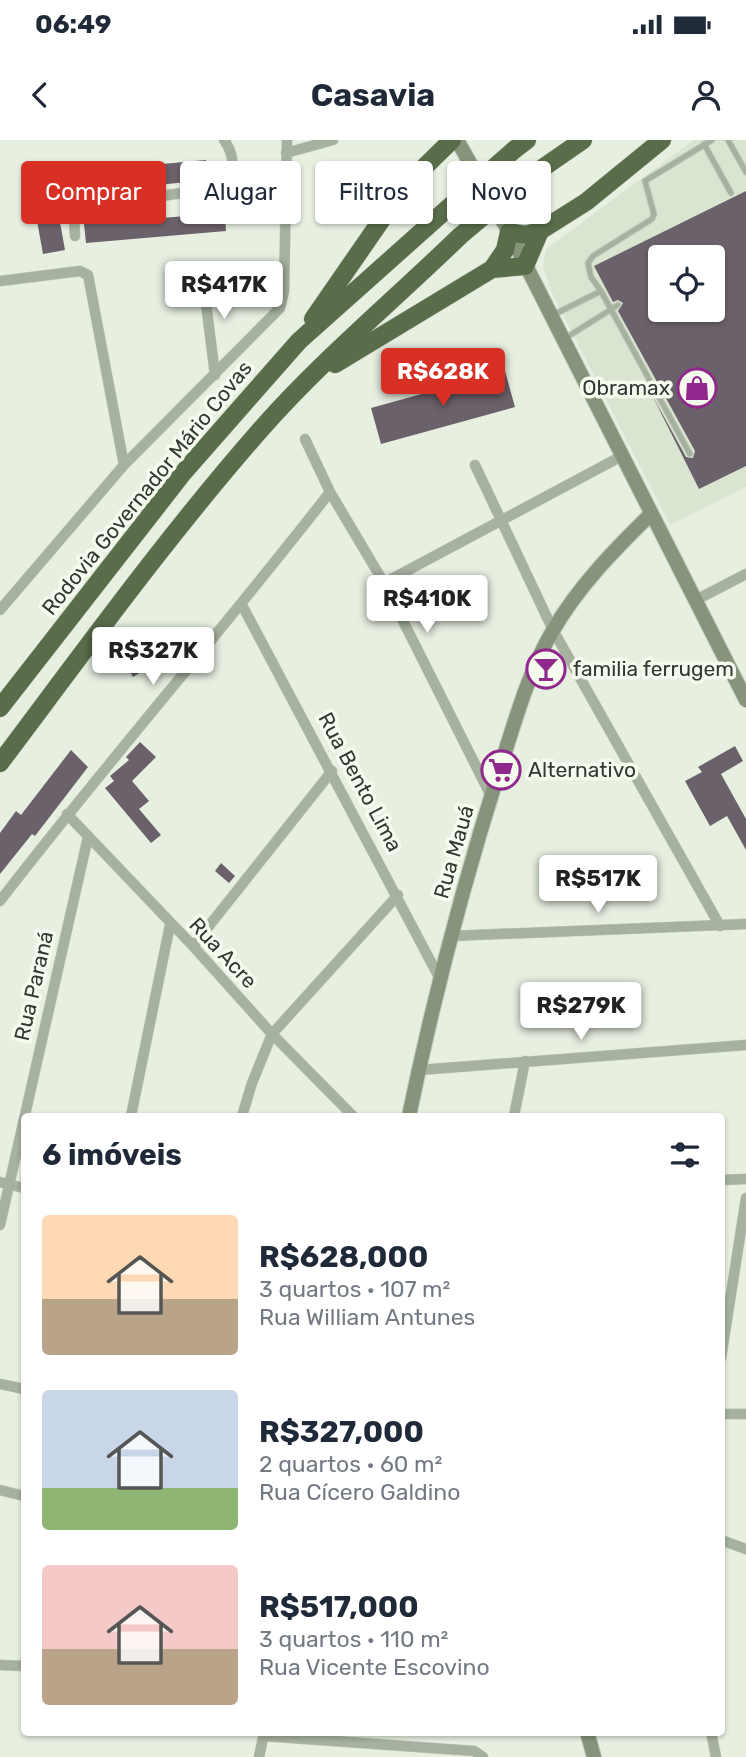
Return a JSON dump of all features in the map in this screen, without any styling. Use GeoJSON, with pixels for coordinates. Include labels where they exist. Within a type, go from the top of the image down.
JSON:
{"type":"FeatureCollection","features":[{"type":"Feature","properties":{"kind":"highway"},"geometry":{"type":"LineString","coordinates":[[299,341],[405,186],[452,140]]}},
{"type":"Feature","properties":{"kind":"highway"},"geometry":{"type":"LineString","coordinates":[[0,763],[113,612],[210,490],[306,381],[460,236],[531,176],[583,140]]}},
{"type":"Feature","properties":{"kind":"highway"},"geometry":{"type":"LineString","coordinates":[[492,269],[505,250],[509,232],[526,235],[540,231],[586,202],[662,140]]}},
{"type":"Feature","properties":{"kind":"highway","name":"Rodovia Governador Mário Covas"},"geometry":{"type":"LineString","coordinates":[[0,708],[183,473],[299,341],[520,145]]}},
{"type":"Feature","properties":{"kind":"highway"},"geometry":{"type":"LineString","coordinates":[[306,381],[492,269],[525,265],[540,231]]}},
{"type":"Feature","properties":{"kind":"street"},"geometry":{"type":"LineString","coordinates":[[75,236],[74,218],[81,208],[222,187],[230,180],[233,168],[224,140]]}},
{"type":"Feature","properties":{"kind":"street"},"geometry":{"type":"LineString","coordinates":[[0,610],[124,465],[279,308],[284,291],[287,140]]}},
{"type":"Feature","properties":{"kind":"street"},"geometry":{"type":"LineString","coordinates":[[286,153],[333,140]]}},
{"type":"Feature","properties":{"kind":"street"},"geometry":{"type":"LineString","coordinates":[[457,140],[509,232],[620,457],[746,700]]}},
{"type":"Feature","properties":{"kind":"street"},"geometry":{"type":"LineString","coordinates":[[0,281],[80,271],[88,275],[124,465]]}},
{"type":"Feature","properties":{"kind":"street"},"geometry":{"type":"LineString","coordinates":[[202,271],[215,375]]}},
{"type":"Feature","properties":{"kind":"street"},"geometry":{"type":"LineString","coordinates":[[305,439],[330,492],[384,583],[491,796]]}},
{"type":"Feature","properties":{"kind":"street"},"geometry":{"type":"LineString","coordinates":[[384,583],[620,457]]}},
{"type":"Feature","properties":{"kind":"street"},"geometry":{"type":"LineString","coordinates":[[475,465],[553,630],[720,926]]}},
{"type":"Feature","properties":{"kind":"street"},"geometry":{"type":"LineString","coordinates":[[0,901],[67,814],[243,605],[330,492]]}},
{"type":"Feature","properties":{"kind":"street","name":"Rua Mauá"},"geometry":{"type":"LineString","coordinates":[[410,1113],[451,936],[491,796],[524,696],[553,630],[589,579],[651,514]]}},
{"type":"Feature","properties":{"kind":"street"},"geometry":{"type":"LineString","coordinates":[[694,601],[746,574]]}},
{"type":"Feature","properties":{"kind":"street","name":"Rua Bento Lima"},"geometry":{"type":"LineString","coordinates":[[243,605],[440,979]]}},
{"type":"Feature","properties":{"kind":"street"},"geometry":{"type":"LineString","coordinates":[[194,946],[332,771]]}},
{"type":"Feature","properties":{"kind":"street","name":"Rua Acre"},"geometry":{"type":"LineString","coordinates":[[67,814],[170,925],[194,946],[272,1034],[350,1113]]}},
{"type":"Feature","properties":{"kind":"street","name":"Rua Paraná"},"geometry":{"type":"LineString","coordinates":[[0,1225],[4,1183],[88,837]]}},
{"type":"Feature","properties":{"kind":"street"},"geometry":{"type":"LineString","coordinates":[[244,1113],[252,1083],[272,1034],[398,895]]}},
{"type":"Feature","properties":{"kind":"street"},"geometry":{"type":"LineString","coordinates":[[451,936],[746,924]]}},
{"type":"Feature","properties":{"kind":"street"},"geometry":{"type":"LineString","coordinates":[[132,1113],[170,925]]}},
{"type":"Feature","properties":{"kind":"street"},"geometry":{"type":"LineString","coordinates":[[419,1070],[746,1045]]}},
{"type":"Feature","properties":{"kind":"street"},"geometry":{"type":"LineString","coordinates":[[515,1113],[525,1061]]}},
{"type":"Feature","properties":{"kind":"street"},"geometry":{"type":"LineString","coordinates":[[725,1180],[746,1179]]}},
{"type":"Feature","properties":{"kind":"street"},"geometry":{"type":"LineString","coordinates":[[4,1183],[21,1187]]}},
{"type":"Feature","properties":{"kind":"street"},"geometry":{"type":"LineString","coordinates":[[725,1332],[746,1198]]}},
{"type":"Feature","properties":{"kind":"street"},"geometry":{"type":"LineString","coordinates":[[0,1384],[21,1388]]}},
{"type":"Feature","properties":{"kind":"street"},"geometry":{"type":"LineString","coordinates":[[725,1413],[746,1414]]}},
{"type":"Feature","properties":{"kind":"street"},"geometry":{"type":"LineString","coordinates":[[0,1490],[21,1495]]}},
{"type":"Feature","properties":{"kind":"street"},"geometry":{"type":"LineString","coordinates":[[725,1541],[746,1549]]}},
{"type":"Feature","properties":{"kind":"street"},"geometry":{"type":"LineString","coordinates":[[0,1665],[21,1666]]}},
{"type":"Feature","properties":{"kind":"street"},"geometry":{"type":"LineString","coordinates":[[259,1757],[263,1736]]}},
{"type":"Feature","properties":{"kind":"street"},"geometry":{"type":"LineString","coordinates":[[287,1736],[474,1751],[483,1757]]}},
{"type":"Feature","properties":{"kind":"street"},"geometry":{"type":"LineString","coordinates":[[588,1736],[594,1757]]}},
{"type":"Feature","properties":{"kind":"street"},"geometry":{"type":"LineString","coordinates":[[712,1736],[716,1757]]}},
{"type":"Feature","properties":{"kind":"lane"},"geometry":{"type":"LineString","coordinates":[[690,454],[601,291],[590,277],[588,262],[593,256],[652,219],[654,214],[645,181],[712,140]]}},
{"type":"Feature","properties":{"kind":"lane"},"geometry":{"type":"LineString","coordinates":[[728,140],[746,172]]}},
{"type":"Feature","properties":{"kind":"lane"},"geometry":{"type":"LineString","coordinates":[[704,145],[731,193]]}},
{"type":"Feature","properties":{"kind":"lane"},"geometry":{"type":"LineString","coordinates":[[550,317],[601,291]]}},
{"type":"Feature","properties":{"kind":"lane"},"geometry":{"type":"LineString","coordinates":[[562,341],[618,305]]}},
{"type":"Feature","properties":{"kind":"shaded area"},"geometry":{"type":"Polygon","coordinates":[[[694,140],[746,140],[746,487],[670,525],[550,289],[543,265],[546,249],[694,140]]]}},
{"type":"Feature","properties":{"kind":"building"},"geometry":{"type":"Polygon","coordinates":[[[180,162],[180,183],[166,184],[166,164],[180,162]]]}},
{"type":"Feature","properties":{"kind":"building","name":"Obramax"},"geometry":{"type":"Polygon","coordinates":[[[746,191],[746,466],[699,489],[651,393],[686,457],[693,458],[695,451],[618,311],[623,303],[618,300],[613,302],[594,266],[746,191]]]}},
{"type":"Feature","properties":{"kind":"building"},"geometry":{"type":"Polygon","coordinates":[[[180,217],[180,224],[226,224],[226,231],[86,243],[84,224],[166,224],[166,218],[180,217]]]}},
{"type":"Feature","properties":{"kind":"building"},"geometry":{"type":"Polygon","coordinates":[[[38,224],[60,224],[65,250],[43,254],[38,224]]]}},
{"type":"Feature","properties":{"kind":"building"},"geometry":{"type":"Polygon","coordinates":[[[505,371],[515,407],[381,444],[371,408],[505,371]]]}},
{"type":"Feature","properties":{"kind":"building"},"geometry":{"type":"Polygon","coordinates":[[[143,640],[152,655],[140,662],[144,670],[133,677],[120,653],[143,640]]]}},
{"type":"Feature","properties":{"kind":"building"},"geometry":{"type":"Polygon","coordinates":[[[140,742],[156,757],[132,781],[149,801],[139,809],[161,835],[151,843],[105,788],[114,781],[110,776],[129,760],[126,757],[140,742]]]}},
{"type":"Feature","properties":{"kind":"building"},"geometry":{"type":"Polygon","coordinates":[[[735,746],[743,761],[721,774],[746,819],[746,850],[727,816],[710,826],[685,781],[702,772],[698,767],[735,746]]]}},
{"type":"Feature","properties":{"kind":"building"},"geometry":{"type":"Polygon","coordinates":[[[71,750],[88,767],[35,836],[32,834],[0,874],[0,833],[16,811],[21,815],[71,750]]]}},
{"type":"Feature","properties":{"kind":"building"},"geometry":{"type":"Polygon","coordinates":[[[221,863],[235,876],[229,883],[215,871],[221,863]]]}},
{"type":"Feature","properties":{"kind":"place","name":"Obramax"},"geometry":{"type":"Point","coordinates":[697,388]}},
{"type":"Feature","properties":{"kind":"place","name":"familia ferrugem"},"geometry":{"type":"Point","coordinates":[546,669]}},
{"type":"Feature","properties":{"kind":"place","name":"Alternativo"},"geometry":{"type":"Point","coordinates":[501,770]}}]}
